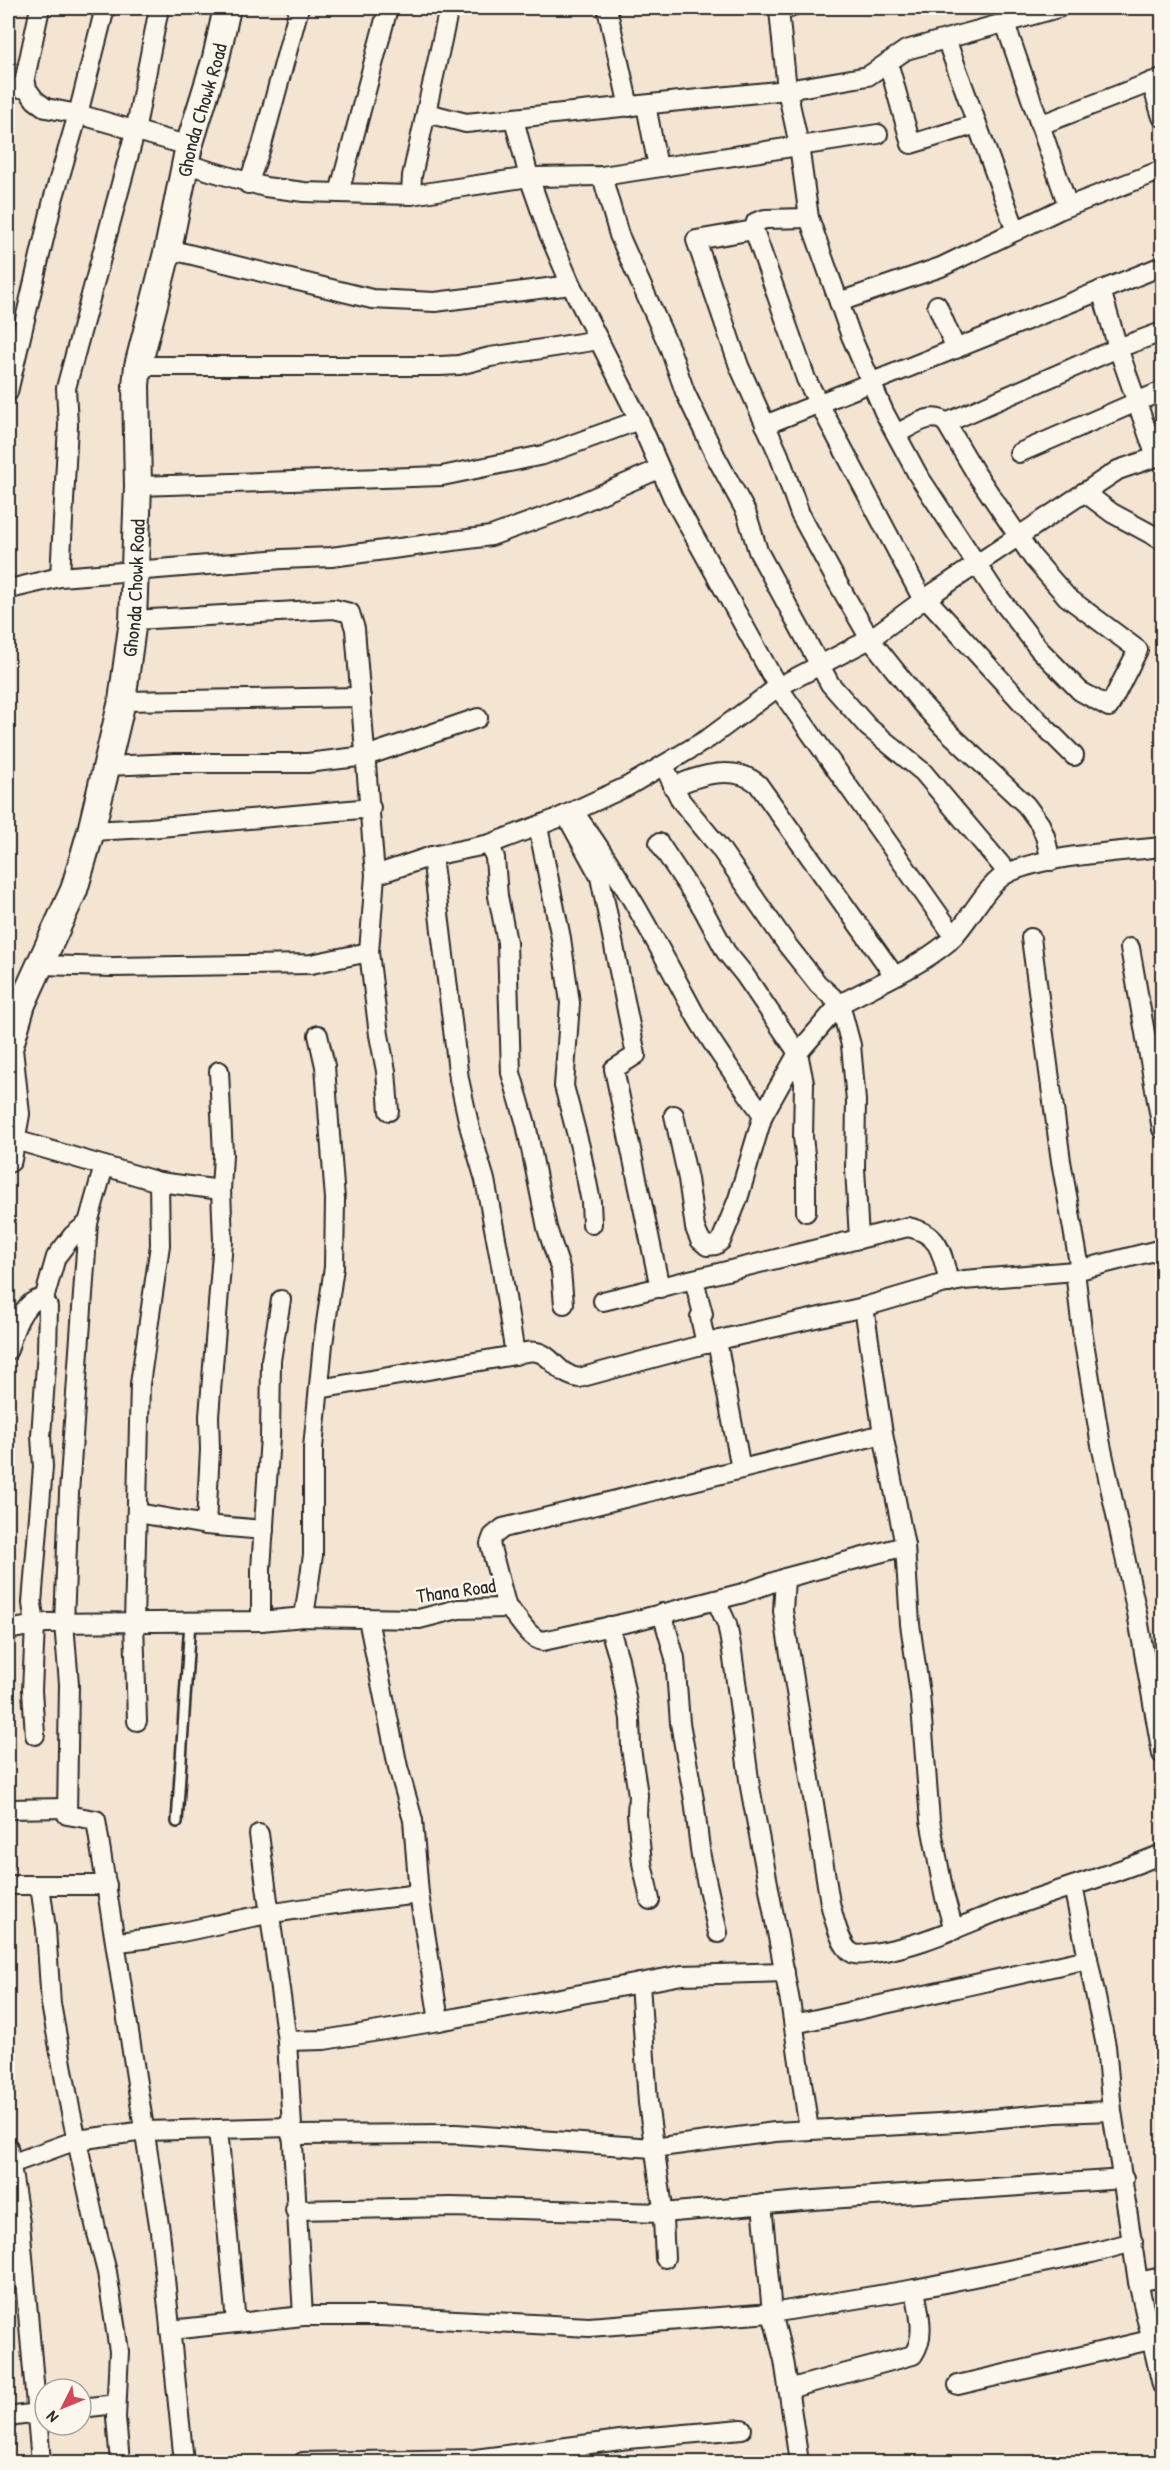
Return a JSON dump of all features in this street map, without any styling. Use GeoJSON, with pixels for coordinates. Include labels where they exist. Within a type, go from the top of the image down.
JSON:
{"type":"FeatureCollection","features":[{"type":"Feature","properties":{"kind":"street"},"geometry":{"type":"LineString","coordinates":[[40,8],[26,78],[27,89],[34,100],[46,108],[78,114],[135,132],[248,184],[286,190],[411,195],[529,177],[602,176],[878,134]]}},
{"type":"Feature","properties":{"kind":"street"},"geometry":{"type":"LineString","coordinates":[[8,393],[53,200],[105,8]]}},
{"type":"Feature","properties":{"kind":"street"},"geometry":{"type":"LineString","coordinates":[[60,577],[68,425],[66,388],[135,132],[159,8]]}},
{"type":"Feature","properties":{"kind":"street","name":"Ghonda Chowk Road"},"geometry":{"type":"LineString","coordinates":[[9,1150],[16,1114],[9,1080],[12,1025],[74,890],[92,831],[122,701],[133,620],[138,486],[136,385],[138,366],[168,249],[187,155],[216,58],[227,8]]}},
{"type":"Feature","properties":{"kind":"street"},"geometry":{"type":"LineString","coordinates":[[248,184],[262,145],[299,8]]}},
{"type":"Feature","properties":{"kind":"street"},"geometry":{"type":"LineString","coordinates":[[339,193],[388,8]]}},
{"type":"Feature","properties":{"kind":"street"},"geometry":{"type":"LineString","coordinates":[[411,195],[412,176],[428,112],[449,8]]}},
{"type":"Feature","properties":{"kind":"street"},"geometry":{"type":"LineString","coordinates":[[607,8],[658,167]]}},
{"type":"Feature","properties":{"kind":"street"},"geometry":{"type":"LineString","coordinates":[[790,8],[779,10],[787,90],[799,145],[810,218],[839,302],[872,383],[896,434],[918,475],[977,565],[1039,649],[1080,691],[1109,708],[1138,650],[1067,597],[1034,558],[975,472],[946,423],[940,418],[933,417],[896,434]]}},
{"type":"Feature","properties":{"kind":"street"},"geometry":{"type":"LineString","coordinates":[[428,112],[466,123],[787,90],[868,76],[906,50],[1058,8]]}},
{"type":"Feature","properties":{"kind":"street"},"geometry":{"type":"LineString","coordinates":[[1005,23],[1068,206]]}},
{"type":"Feature","properties":{"kind":"street"},"geometry":{"type":"LineString","coordinates":[[945,39],[1016,231]]}},
{"type":"Feature","properties":{"kind":"street"},"geometry":{"type":"LineString","coordinates":[[888,62],[911,144],[977,124]]}},
{"type":"Feature","properties":{"kind":"street"},"geometry":{"type":"LineString","coordinates":[[1040,125],[1157,80],[1162,117]]}},
{"type":"Feature","properties":{"kind":"street"},"geometry":{"type":"LineString","coordinates":[[8,86],[27,89]]}},
{"type":"Feature","properties":{"kind":"street"},"geometry":{"type":"LineString","coordinates":[[514,119],[529,177],[549,234],[571,285],[639,420],[659,469],[778,687],[954,936]]}},
{"type":"Feature","properties":{"kind":"street"},"geometry":{"type":"LineString","coordinates":[[839,302],[941,267],[1068,206],[1162,170]]}},
{"type":"Feature","properties":{"kind":"street"},"geometry":{"type":"LineString","coordinates":[[602,176],[619,235],[670,349],[685,392],[716,457],[746,512],[758,551],[819,665],[836,693],[868,727],[923,772],[1008,873]]}},
{"type":"Feature","properties":{"kind":"street"},"geometry":{"type":"LineString","coordinates":[[810,218],[765,219],[756,222],[754,230],[806,378],[924,599],[1074,756]]}},
{"type":"Feature","properties":{"kind":"street"},"geometry":{"type":"LineString","coordinates":[[754,230],[696,240],[739,366],[779,455],[800,514],[870,639],[943,728],[1026,805],[1044,829],[1051,861]]}},
{"type":"Feature","properties":{"kind":"street"},"geometry":{"type":"LineString","coordinates":[[168,249],[372,299],[435,302],[571,285]]}},
{"type":"Feature","properties":{"kind":"street"},"geometry":{"type":"LineString","coordinates":[[765,425],[1162,266]]}},
{"type":"Feature","properties":{"kind":"street"},"geometry":{"type":"LineString","coordinates":[[375,875],[432,856],[490,844],[538,827],[628,786],[709,738],[778,687],[870,639],[924,599],[1118,470],[1159,456],[1136,402],[1101,290]]}},
{"type":"Feature","properties":{"kind":"street"},"geometry":{"type":"LineString","coordinates":[[937,305],[956,349]]}},
{"type":"Feature","properties":{"kind":"street"},"geometry":{"type":"LineString","coordinates":[[946,423],[1118,348],[1162,332]]}},
{"type":"Feature","properties":{"kind":"street"},"geometry":{"type":"LineString","coordinates":[[138,366],[459,365],[490,357],[600,340]]}},
{"type":"Feature","properties":{"kind":"street"},"geometry":{"type":"LineString","coordinates":[[1019,453],[1162,391]]}},
{"type":"Feature","properties":{"kind":"street"},"geometry":{"type":"LineString","coordinates":[[138,486],[442,476],[543,455],[639,420]]}},
{"type":"Feature","properties":{"kind":"street"},"geometry":{"type":"LineString","coordinates":[[8,587],[14,588],[60,577],[331,557],[491,536],[574,506],[659,469]]}},
{"type":"Feature","properties":{"kind":"street"},"geometry":{"type":"LineString","coordinates":[[1084,492],[1112,513],[1162,540]]}},
{"type":"Feature","properties":{"kind":"street"},"geometry":{"type":"LineString","coordinates":[[133,620],[343,609],[350,613],[353,620],[361,697],[375,875],[369,952],[379,1035],[386,1071],[389,1112]]}},
{"type":"Feature","properties":{"kind":"street"},"geometry":{"type":"LineString","coordinates":[[122,701],[361,697]]}},
{"type":"Feature","properties":{"kind":"street"},"geometry":{"type":"LineString","coordinates":[[107,766],[175,763],[307,763],[366,756],[478,718]]}},
{"type":"Feature","properties":{"kind":"street"},"geometry":{"type":"LineString","coordinates":[[664,766],[681,801],[719,847],[788,946],[818,984],[840,1004],[851,1045],[856,1101],[855,1168],[859,1239]]}},
{"type":"Feature","properties":{"kind":"street"},"geometry":{"type":"LineString","coordinates":[[673,786],[706,774],[748,776],[758,784],[894,975]]}},
{"type":"Feature","properties":{"kind":"street"},"geometry":{"type":"LineString","coordinates":[[92,831],[370,808]]}},
{"type":"Feature","properties":{"kind":"street"},"geometry":{"type":"LineString","coordinates":[[570,813],[601,848],[714,1045],[732,1074],[764,1115]]}},
{"type":"Feature","properties":{"kind":"street"},"geometry":{"type":"LineString","coordinates":[[570,813],[600,877],[636,1054],[614,1069],[660,1288]]}},
{"type":"Feature","properties":{"kind":"street"},"geometry":{"type":"LineString","coordinates":[[538,827],[561,938],[570,1003],[564,1086],[584,1169],[592,1224]]}},
{"type":"Feature","properties":{"kind":"street"},"geometry":{"type":"LineString","coordinates":[[659,843],[703,909],[726,952],[744,974],[798,1053],[804,1083],[803,1137],[806,1163],[806,1212]]}},
{"type":"Feature","properties":{"kind":"street"},"geometry":{"type":"LineString","coordinates":[[490,844],[495,858],[498,896],[508,952],[511,1073],[526,1125],[547,1228],[561,1271],[564,1304]]}},
{"type":"Feature","properties":{"kind":"street"},"geometry":{"type":"LineString","coordinates":[[674,1115],[696,1228],[700,1240],[707,1246],[716,1245],[721,1241],[738,1198],[764,1115],[798,1053],[840,1004],[920,962],[954,936],[983,897],[1008,873],[1051,861],[1162,847]]}},
{"type":"Feature","properties":{"kind":"street"},"geometry":{"type":"LineString","coordinates":[[432,856],[459,1079],[470,1129],[485,1180],[515,1355]]}},
{"type":"Feature","properties":{"kind":"street"},"geometry":{"type":"LineString","coordinates":[[1031,938],[1077,1270],[1082,1330],[1100,1440],[1137,1612],[1162,1754]]}},
{"type":"Feature","properties":{"kind":"street"},"geometry":{"type":"LineString","coordinates":[[1130,948],[1162,1129]]}},
{"type":"Feature","properties":{"kind":"street"},"geometry":{"type":"LineString","coordinates":[[40,964],[112,967],[311,964],[369,952]]}},
{"type":"Feature","properties":{"kind":"street"},"geometry":{"type":"LineString","coordinates":[[304,1617],[313,1555],[313,1448],[334,1267],[334,1199],[325,1066],[318,1035]]}},
{"type":"Feature","properties":{"kind":"street"},"geometry":{"type":"LineString","coordinates":[[206,1525],[210,1450],[208,1416],[224,1241],[219,1071]]}},
{"type":"Feature","properties":{"kind":"street"},"geometry":{"type":"LineString","coordinates":[[9,1150],[104,1166],[159,1182],[221,1190]]}},
{"type":"Feature","properties":{"kind":"street"},"geometry":{"type":"LineString","coordinates":[[104,1166],[88,1222],[69,1493],[64,1623],[69,1684],[68,1815],[96,1820],[160,2231],[184,2463]]}},
{"type":"Feature","properties":{"kind":"street"},"geometry":{"type":"LineString","coordinates":[[136,1721],[134,1622],[140,1384],[160,1245],[159,1182]]}},
{"type":"Feature","properties":{"kind":"street"},"geometry":{"type":"LineString","coordinates":[[35,1735],[32,1690],[35,1626],[32,1603],[43,1467],[41,1436],[48,1307],[44,1299],[56,1257],[73,1235],[88,1222]]}},
{"type":"Feature","properties":{"kind":"street"},"geometry":{"type":"LineString","coordinates":[[603,1301],[908,1227],[923,1230],[934,1239],[941,1252],[949,1283]]}},
{"type":"Feature","properties":{"kind":"street"},"geometry":{"type":"LineString","coordinates":[[319,1389],[535,1350],[572,1376],[579,1377],[864,1307],[949,1283],[1077,1270],[1162,1249]]}},
{"type":"Feature","properties":{"kind":"street"},"geometry":{"type":"LineString","coordinates":[[693,1280],[703,1314],[700,1317],[711,1343],[741,1469]]}},
{"type":"Feature","properties":{"kind":"street"},"geometry":{"type":"LineString","coordinates":[[8,1350],[19,1317],[36,1300],[44,1299]]}},
{"type":"Feature","properties":{"kind":"street"},"geometry":{"type":"LineString","coordinates":[[261,1621],[270,1437],[271,1360],[281,1300]]}},
{"type":"Feature","properties":{"kind":"street"},"geometry":{"type":"LineString","coordinates":[[864,1307],[883,1434],[905,1546],[910,1624],[920,1694],[930,1820],[944,1894],[954,1930]]}},
{"type":"Feature","properties":{"kind":"street","name":"Thana Road"},"geometry":{"type":"LineString","coordinates":[[8,1630],[64,1623],[261,1621],[304,1617],[419,1619],[458,1610],[507,1608],[490,1544],[493,1536],[503,1528],[883,1434]]}},
{"type":"Feature","properties":{"kind":"street"},"geometry":{"type":"LineString","coordinates":[[138,1513],[206,1525],[264,1530]]}},
{"type":"Feature","properties":{"kind":"street"},"geometry":{"type":"LineString","coordinates":[[507,1608],[516,1614],[528,1633],[537,1640],[543,1641],[716,1600],[785,1578],[905,1546]]}},
{"type":"Feature","properties":{"kind":"street"},"geometry":{"type":"LineString","coordinates":[[785,1578],[783,1611],[830,1903],[836,1927],[850,1951],[856,1955],[904,1947],[1162,1854]]}},
{"type":"Feature","properties":{"kind":"street"},"geometry":{"type":"LineString","coordinates":[[716,1600],[727,1624],[750,1787],[794,2024],[809,2130]]}},
{"type":"Feature","properties":{"kind":"street"},"geometry":{"type":"LineString","coordinates":[[662,1614],[675,1658],[680,1723],[694,1800],[701,1857],[718,1933]]}},
{"type":"Feature","properties":{"kind":"street"},"geometry":{"type":"LineString","coordinates":[[368,1619],[396,1756],[413,1820],[420,1894],[439,2021]]}},
{"type":"Feature","properties":{"kind":"street"},"geometry":{"type":"LineString","coordinates":[[609,1626],[619,1659],[630,1719],[642,1863],[650,1900]]}},
{"type":"Feature","properties":{"kind":"street"},"geometry":{"type":"LineString","coordinates":[[8,1809],[68,1808]]}},
{"type":"Feature","properties":{"kind":"street"},"geometry":{"type":"LineString","coordinates":[[259,1834],[287,2040],[295,2210],[303,2316]]}},
{"type":"Feature","properties":{"kind":"street"},"geometry":{"type":"LineString","coordinates":[[8,1885],[106,1884]]}},
{"type":"Feature","properties":{"kind":"street"},"geometry":{"type":"LineString","coordinates":[[40,1885],[46,1929],[51,2004],[77,2140],[107,2272],[118,2340],[116,2404],[120,2463]]}},
{"type":"Feature","properties":{"kind":"street"},"geometry":{"type":"LineString","coordinates":[[1073,1886],[1106,2046],[1112,2111],[1138,2283],[1162,2385]]}},
{"type":"Feature","properties":{"kind":"street"},"geometry":{"type":"LineString","coordinates":[[116,1942],[146,1940],[269,1914],[420,1894]]}},
{"type":"Feature","properties":{"kind":"street"},"geometry":{"type":"LineString","coordinates":[[794,2024],[1088,1959]]}},
{"type":"Feature","properties":{"kind":"street"},"geometry":{"type":"LineString","coordinates":[[287,2040],[324,2040],[682,1976],[785,1972]]}},
{"type":"Feature","properties":{"kind":"street"},"geometry":{"type":"LineString","coordinates":[[640,1983],[653,2148],[662,2213],[665,2258]]}},
{"type":"Feature","properties":{"kind":"street"},"geometry":{"type":"LineString","coordinates":[[9,2165],[77,2140],[145,2131],[218,2129],[456,2134],[653,2148],[775,2132],[1112,2111]]}},
{"type":"Feature","properties":{"kind":"street"},"geometry":{"type":"LineString","coordinates":[[218,2129],[236,2323]]}},
{"type":"Feature","properties":{"kind":"street"},"geometry":{"type":"LineString","coordinates":[[8,2147],[9,2165],[20,2223],[36,2377]]}},
{"type":"Feature","properties":{"kind":"street"},"geometry":{"type":"LineString","coordinates":[[295,2210],[451,2207],[662,2213],[1124,2179]]}},
{"type":"Feature","properties":{"kind":"street"},"geometry":{"type":"LineString","coordinates":[[762,2204],[772,2313],[788,2389],[799,2463]]}},
{"type":"Feature","properties":{"kind":"street"},"geometry":{"type":"LineString","coordinates":[[170,2330],[303,2316],[381,2316],[590,2327],[772,2313],[915,2289],[1092,2253],[1133,2242]]}},
{"type":"Feature","properties":{"kind":"street"},"geometry":{"type":"LineString","coordinates":[[1138,2283],[1162,2277]]}},
{"type":"Feature","properties":{"kind":"street"},"geometry":{"type":"LineString","coordinates":[[788,2389],[913,2355],[919,2347],[921,2332],[915,2289]]}},
{"type":"Feature","properties":{"kind":"street"},"geometry":{"type":"LineString","coordinates":[[958,2385],[1150,2340]]}},
{"type":"Feature","properties":{"kind":"street"},"geometry":{"type":"LineString","coordinates":[[93,2407],[116,2404]]}},
{"type":"Feature","properties":{"kind":"street"},"geometry":{"type":"LineString","coordinates":[[8,2417],[33,2413]]}},
{"type":"Feature","properties":{"kind":"street"},"geometry":{"type":"LineString","coordinates":[[303,2463],[475,2461],[627,2439],[742,2429]]}},
{"type":"Feature","properties":{"kind":"street"},"geometry":{"type":"LineString","coordinates":[[40,2437],[41,2463]]}},
{"type":"Feature","properties":{"kind":"lane"},"geometry":{"type":"LineString","coordinates":[[177,1822],[190,1621]]}}]}
